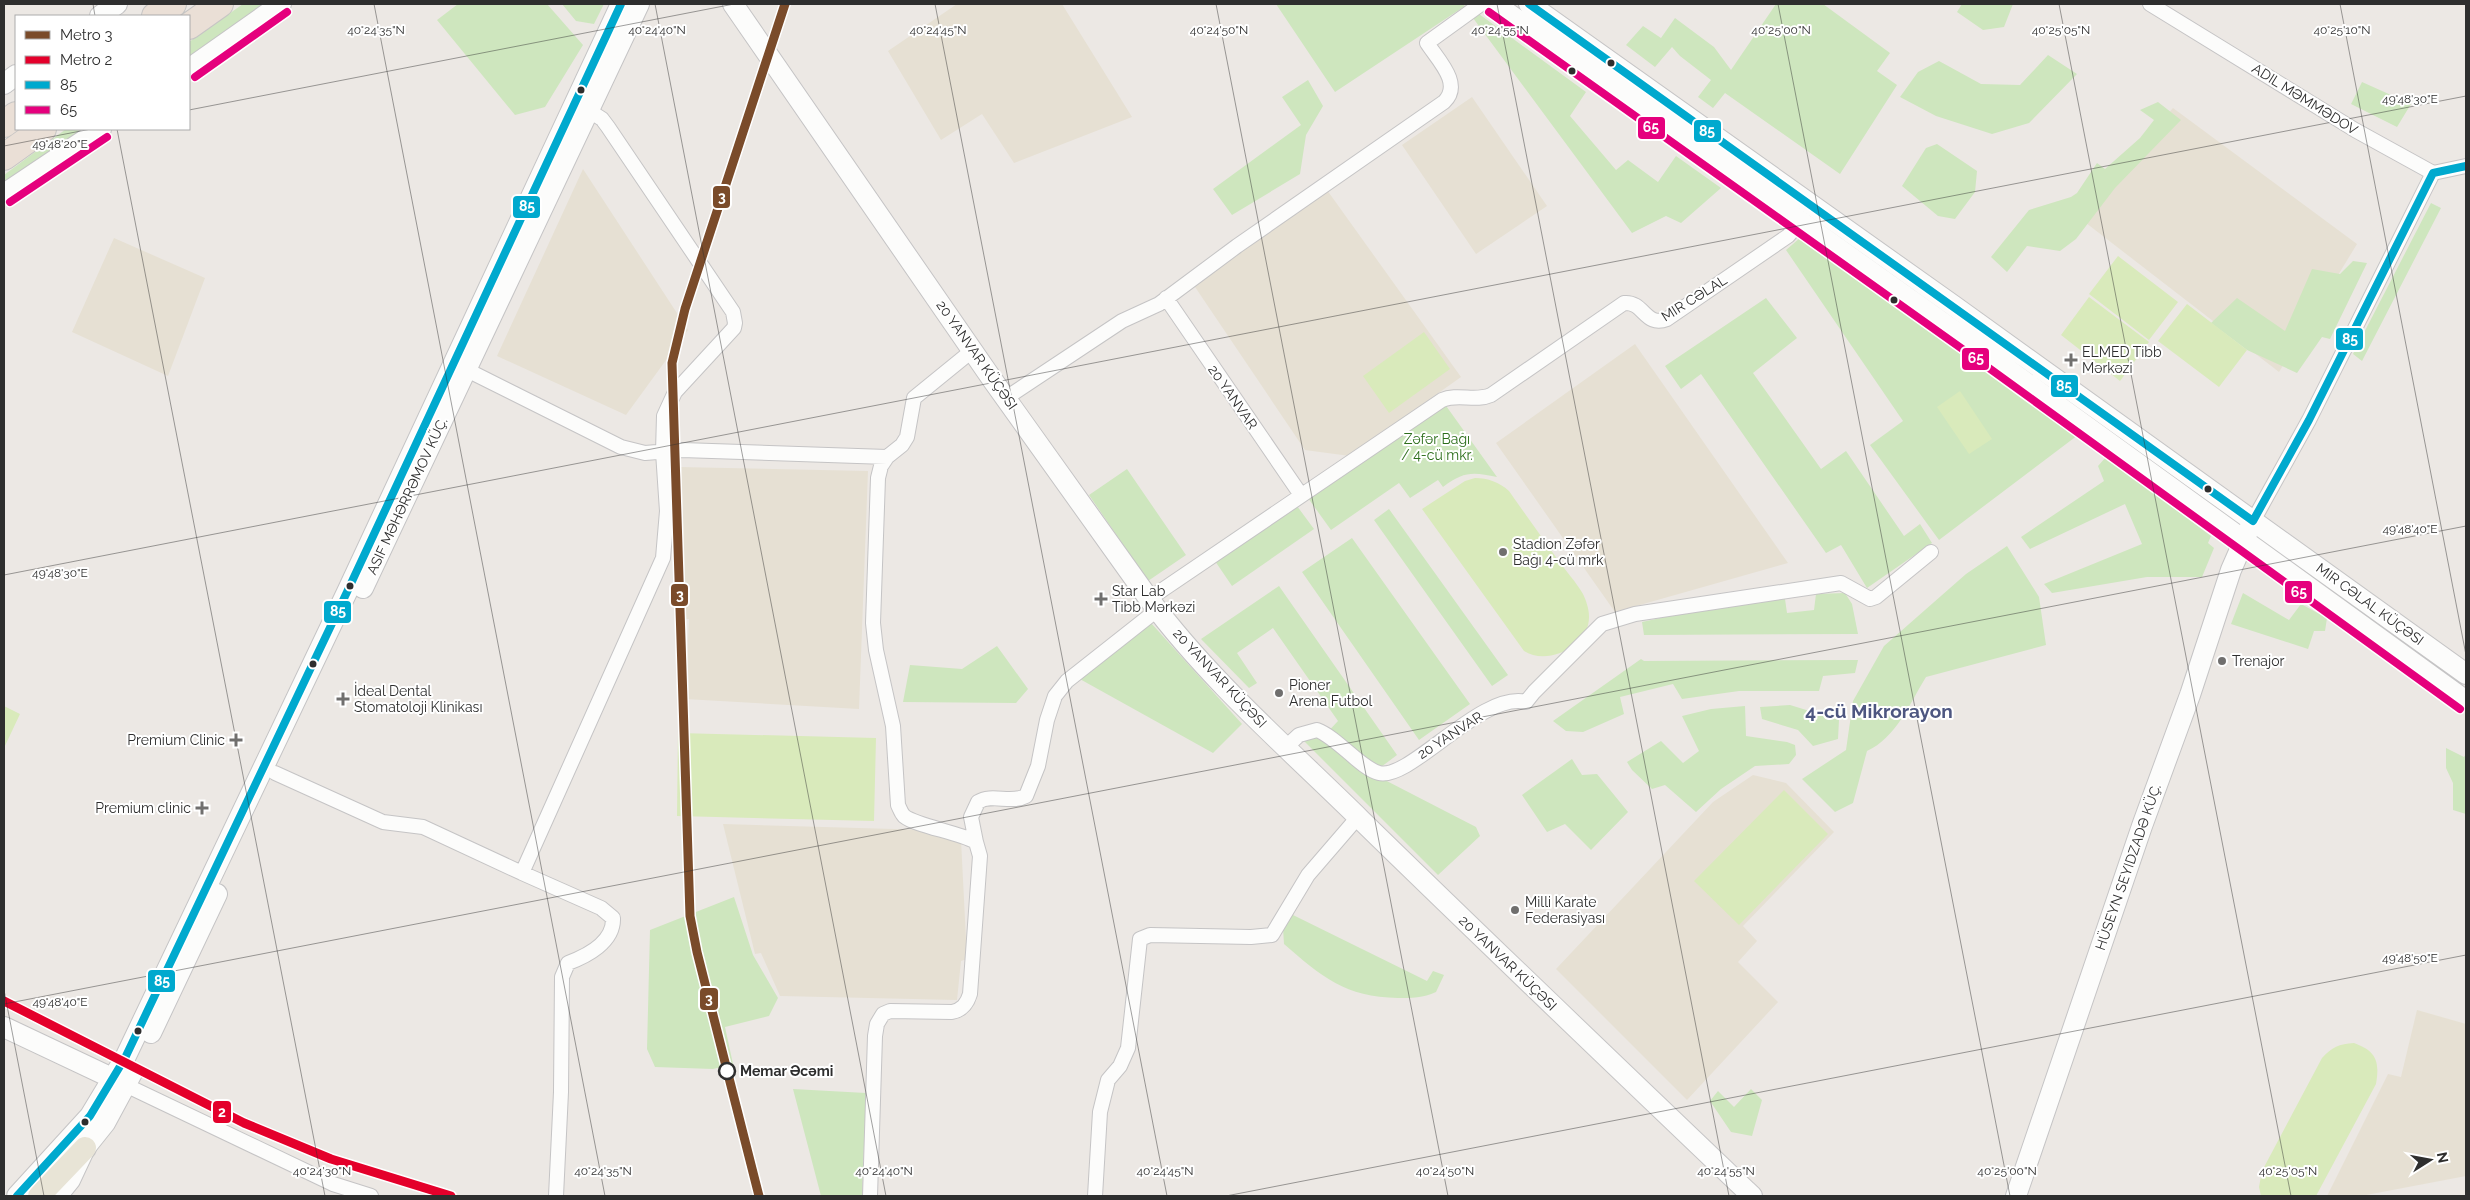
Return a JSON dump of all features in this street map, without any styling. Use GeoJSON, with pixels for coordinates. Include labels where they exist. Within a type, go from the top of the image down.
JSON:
{"type":"FeatureCollection","features":[{"type":"Feature","properties":{"kind":"highway"},"geometry":{"type":"LineString","coordinates":[[156,15],[173,4]]}},
{"type":"Feature","properties":{"kind":"highway"},"geometry":{"type":"LineString","coordinates":[[190,25],[220,4]]}},
{"type":"Feature","properties":{"kind":"highway"},"geometry":{"type":"LineString","coordinates":[[4,124],[15,116]]}},
{"type":"Feature","properties":{"kind":"highway"},"geometry":{"type":"LineString","coordinates":[[4,157],[42,130]]}},
{"type":"Feature","properties":{"kind":"main road"},"geometry":{"type":"LineString","coordinates":[[48,1194],[85,1148]]}},
{"type":"Feature","properties":{"kind":"street"},"geometry":{"type":"LineString","coordinates":[[102,15],[118,4]]}},
{"type":"Feature","properties":{"kind":"street"},"geometry":{"type":"LineString","coordinates":[[190,68],[281,4]]}},
{"type":"Feature","properties":{"kind":"street","name":"ASIF MƏHƏRRƏMOV KÜÇ."},"geometry":{"type":"LineString","coordinates":[[460,367],[621,4]]}},
{"type":"Feature","properties":{"kind":"street","name":"ASIF MƏHƏRRƏMOV KÜÇ."},"geometry":{"type":"LineString","coordinates":[[85,1148],[105,1123],[120,1082],[267,777],[460,367],[639,4]]}},
{"type":"Feature","properties":{"kind":"street","name":"20 YANVAR KÜÇƏSI"},"geometry":{"type":"LineString","coordinates":[[733,4],[1006,398],[1153,604],[1209,670],[1489,946],[1752,1196]]}},
{"type":"Feature","properties":{"kind":"street"},"geometry":{"type":"LineString","coordinates":[[1006,398],[1122,322],[1150,310],[1265,226],[1450,96],[1452,90],[1449,77],[1427,43],[1481,4]]}},
{"type":"Feature","properties":{"kind":"street"},"geometry":{"type":"LineString","coordinates":[[1495,4],[1801,221],[2466,701]]}},
{"type":"Feature","properties":{"kind":"street","name":"MIR CƏLAL KÜÇƏSI"},"geometry":{"type":"LineString","coordinates":[[1529,4],[2275,535],[2466,674]]}},
{"type":"Feature","properties":{"kind":"street","name":"ADIL MƏMMƏDOV"},"geometry":{"type":"LineString","coordinates":[[2150,4],[2354,130],[2433,174]]}},
{"type":"Feature","properties":{"kind":"street"},"geometry":{"type":"LineString","coordinates":[[4,84],[15,76]]}},
{"type":"Feature","properties":{"kind":"street"},"geometry":{"type":"LineString","coordinates":[[522,873],[663,558],[668,511],[663,452],[664,416],[675,392],[734,328],[735,317],[608,127],[602,119],[588,110]]}},
{"type":"Feature","properties":{"kind":"street"},"geometry":{"type":"LineString","coordinates":[[4,166],[46,130]]}},
{"type":"Feature","properties":{"kind":"street"},"geometry":{"type":"LineString","coordinates":[[4,194],[100,130]]}},
{"type":"Feature","properties":{"kind":"street"},"geometry":{"type":"LineString","coordinates":[[2253,521],[2309,420],[2433,174],[2466,166]]}},
{"type":"Feature","properties":{"kind":"street","name":"MIR CƏLAL"},"geometry":{"type":"LineString","coordinates":[[1301,496],[1442,400],[1456,397],[1484,398],[1624,303],[1637,305],[1649,319],[1656,322],[1667,318],[1788,236],[1801,221]]}},
{"type":"Feature","properties":{"kind":"street","name":"20 YANVAR"},"geometry":{"type":"LineString","coordinates":[[1166,298],[1301,496]]}},
{"type":"Feature","properties":{"kind":"street"},"geometry":{"type":"LineString","coordinates":[[973,350],[914,398],[907,437],[902,445],[887,456],[881,466],[878,478],[873,623],[876,650],[894,726],[898,805],[902,815],[913,822],[958,834],[976,842]]}},
{"type":"Feature","properties":{"kind":"street"},"geometry":{"type":"LineString","coordinates":[[460,367],[621,447],[636,452],[682,450],[887,456]]}},
{"type":"Feature","properties":{"kind":"street"},"geometry":{"type":"LineString","coordinates":[[870,1196],[874,1070],[878,1024],[883,1014],[890,1011],[952,1012],[959,1010],[968,1002],[980,856],[971,817],[978,802],[986,799],[1018,799],[1026,796],[1038,766],[1047,720],[1055,696],[1067,681],[1153,604],[1301,496]]}},
{"type":"Feature","properties":{"kind":"street","name":"HÜSEYN SEYIDZADƏ KÜÇ."},"geometry":{"type":"LineString","coordinates":[[2016,1196],[2142,826],[2243,540],[2253,521]]}},
{"type":"Feature","properties":{"kind":"street","name":"20 YANVAR"},"geometry":{"type":"LineString","coordinates":[[1286,748],[1299,735],[1316,730],[1374,771],[1389,773],[1435,746],[1459,727],[1504,702],[1526,702],[1602,624],[1645,612],[1840,583],[1870,599],[1876,597],[1931,552]]}},
{"type":"Feature","properties":{"kind":"street"},"geometry":{"type":"LineString","coordinates":[[267,777],[383,822],[424,827],[601,908],[613,918],[614,924],[607,937],[588,955],[568,963],[562,977],[561,1092],[556,1196]]}},
{"type":"Feature","properties":{"kind":"street"},"geometry":{"type":"LineString","coordinates":[[1095,1196],[1100,1112],[1108,1080],[1120,1066],[1128,1048],[1140,940],[1150,935],[1272,936],[1308,875],[1358,817]]}},
{"type":"Feature","properties":{"kind":"street"},"geometry":{"type":"LineString","coordinates":[[4,1027],[333,1184],[371,1196]]}},
{"type":"Feature","properties":{"kind":"street","name":"ASIF MƏHƏRRƏMOV KÜÇ."},"geometry":{"type":"LineString","coordinates":[[17,1196],[120,1082]]}},
{"type":"Feature","properties":{"kind":"shaded area"},"geometry":{"type":"Polygon","coordinates":[[[957,4],[1062,4],[1132,117],[1014,163],[982,114],[941,140],[888,51],[957,4]]]}},
{"type":"Feature","properties":{"kind":"shaded area"},"geometry":{"type":"Polygon","coordinates":[[[1472,97],[1547,206],[1476,254],[1402,145],[1472,97]]]}},
{"type":"Feature","properties":{"kind":"shaded area"},"geometry":{"type":"Polygon","coordinates":[[[2173,108],[2357,244],[2279,372],[2077,216],[2173,108]]]}},
{"type":"Feature","properties":{"kind":"shaded area"},"geometry":{"type":"Polygon","coordinates":[[[583,169],[688,330],[626,415],[497,356],[583,169]]]}},
{"type":"Feature","properties":{"kind":"shaded area"},"geometry":{"type":"Polygon","coordinates":[[[1327,190],[1461,377],[1350,456],[1305,450],[1193,284],[1327,190]]]}},
{"type":"Feature","properties":{"kind":"shaded area"},"geometry":{"type":"Polygon","coordinates":[[[114,238],[205,278],[168,376],[72,332],[114,238]]]}},
{"type":"Feature","properties":{"kind":"shaded area"},"geometry":{"type":"Polygon","coordinates":[[[1635,344],[1788,563],[1615,612],[1496,443],[1635,344]]]}},
{"type":"Feature","properties":{"kind":"shaded area"},"geometry":{"type":"Polygon","coordinates":[[[678,467],[868,471],[859,709],[685,699],[689,619],[678,619],[678,467]]]}},
{"type":"Feature","properties":{"kind":"shaded area"},"geometry":{"type":"Polygon","coordinates":[[[1753,775],[1786,783],[1834,832],[1743,926],[1757,941],[1738,962],[1778,1002],[1687,1100],[1556,969],[1713,802],[1753,775]]]}},
{"type":"Feature","properties":{"kind":"shaded area"},"geometry":{"type":"Polygon","coordinates":[[[723,824],[929,830],[961,840],[967,959],[961,961],[957,1000],[780,996],[761,953],[755,954],[723,824]]]}},
{"type":"Feature","properties":{"kind":"shaded area"},"geometry":{"type":"Polygon","coordinates":[[[2417,1010],[2466,1024],[2466,1176],[2361,1196],[2327,1196],[2388,1074],[2401,1077],[2417,1010]]]}},
{"type":"Feature","properties":{"kind":"green space"},"geometry":{"type":"Polygon","coordinates":[[[243,4],[268,4],[190,58],[190,41],[243,4]]]}},
{"type":"Feature","properties":{"kind":"green space"},"geometry":{"type":"Polygon","coordinates":[[[458,4],[547,4],[583,45],[545,107],[515,115],[437,20],[458,4]]]}},
{"type":"Feature","properties":{"kind":"green space"},"geometry":{"type":"Polygon","coordinates":[[[562,4],[604,4],[594,24],[576,21],[562,4]]]}},
{"type":"Feature","properties":{"kind":"green space"},"geometry":{"type":"Polygon","coordinates":[[[1276,4],[1462,4],[1465,6],[1335,92],[1276,4]]]}},
{"type":"Feature","properties":{"kind":"green space"},"geometry":{"type":"Polygon","coordinates":[[[1776,4],[1823,4],[1890,53],[1877,71],[1897,85],[1840,174],[1725,93],[1713,108],[1698,97],[1711,80],[1680,56],[1672,47],[1655,67],[1626,45],[1643,26],[1661,38],[1675,18],[1714,47],[1731,70],[1776,4]]]}},
{"type":"Feature","properties":{"kind":"green space"},"geometry":{"type":"Polygon","coordinates":[[[1962,4],[2013,4],[2004,27],[1983,30],[1957,12],[1962,4]]]}},
{"type":"Feature","properties":{"kind":"green space"},"geometry":{"type":"Polygon","coordinates":[[[1479,14],[1586,92],[1570,116],[1616,170],[1628,160],[1658,182],[1676,156],[1721,188],[1681,223],[1666,216],[1632,233],[1473,18],[1479,14]]]}},
{"type":"Feature","properties":{"kind":"green space"},"geometry":{"type":"Polygon","coordinates":[[[2048,55],[2077,74],[2029,123],[1992,134],[1936,116],[1900,97],[1918,72],[1939,61],[1981,84],[2020,85],[2048,55]]]}},
{"type":"Feature","properties":{"kind":"green space"},"geometry":{"type":"Polygon","coordinates":[[[1308,80],[1323,106],[1306,135],[1300,174],[1232,215],[1213,189],[1301,125],[1282,97],[1308,80]]]}},
{"type":"Feature","properties":{"kind":"green space"},"geometry":{"type":"Polygon","coordinates":[[[2362,82],[2411,104],[2397,127],[2351,104],[2362,82]]]}},
{"type":"Feature","properties":{"kind":"green space"},"geometry":{"type":"Polygon","coordinates":[[[2158,102],[2181,120],[2115,188],[2076,239],[2060,251],[2027,246],[2007,272],[1991,257],[2029,210],[2071,197],[2077,193],[2097,163],[2105,169],[2140,138],[2154,120],[2140,110],[2158,102]]]}},
{"type":"Feature","properties":{"kind":"green space"},"geometry":{"type":"Polygon","coordinates":[[[65,130],[86,130],[4,186],[4,175],[65,130]]]}},
{"type":"Feature","properties":{"kind":"green space"},"geometry":{"type":"Polygon","coordinates":[[[1937,144],[1977,171],[1975,192],[1955,219],[1938,216],[1902,186],[1926,148],[1937,144]]]}},
{"type":"Feature","properties":{"kind":"green space"},"geometry":{"type":"Polygon","coordinates":[[[2431,203],[2441,208],[2362,361],[2353,354],[2431,203]]]}},
{"type":"Feature","properties":{"kind":"green space"},"geometry":{"type":"Polygon","coordinates":[[[1800,238],[2078,435],[1939,540],[1870,445],[1903,421],[1786,250],[1800,238]]]}},
{"type":"Feature","properties":{"kind":"green space"},"geometry":{"type":"Polygon","coordinates":[[[2118,256],[2178,302],[2149,340],[2089,294],[2118,256]]]}},
{"type":"Feature","properties":{"kind":"green space"},"geometry":{"type":"Polygon","coordinates":[[[2353,261],[2367,263],[2330,339],[2322,337],[2297,373],[2247,350],[2211,323],[2237,298],[2285,331],[2312,269],[2340,274],[2353,261]]]}},
{"type":"Feature","properties":{"kind":"green space"},"geometry":{"type":"Polygon","coordinates":[[[2089,297],[2149,342],[2120,381],[2061,335],[2089,297]]]}},
{"type":"Feature","properties":{"kind":"green space"},"geometry":{"type":"Polygon","coordinates":[[[1766,298],[1797,338],[1753,373],[1821,469],[1846,451],[1904,536],[1920,524],[1932,543],[1867,588],[1841,545],[1826,553],[1701,374],[1681,389],[1665,366],[1766,298]]]}},
{"type":"Feature","properties":{"kind":"green space"},"geometry":{"type":"Polygon","coordinates":[[[2187,304],[2247,350],[2219,387],[2158,341],[2187,304]]]}},
{"type":"Feature","properties":{"kind":"green space"},"geometry":{"type":"Polygon","coordinates":[[[1424,332],[1450,369],[1389,413],[1363,376],[1424,332]]]}},
{"type":"Feature","properties":{"kind":"green space"},"geometry":{"type":"Polygon","coordinates":[[[1960,391],[1992,439],[1969,454],[1937,407],[1960,391]]]}},
{"type":"Feature","properties":{"kind":"green space","name":"Zəfər Bağı / 4-cü mkr."},"geometry":{"type":"Polygon","coordinates":[[[1444,403],[1497,477],[1481,474],[1463,475],[1443,487],[1438,480],[1410,498],[1399,483],[1331,530],[1308,498],[1444,403]]]}},
{"type":"Feature","properties":{"kind":"green space"},"geometry":{"type":"Polygon","coordinates":[[[2106,457],[2211,536],[2208,543],[2214,548],[2202,577],[2147,577],[2052,593],[2044,584],[2142,544],[2125,504],[2030,549],[2021,537],[2104,481],[2098,466],[2106,457]]]}},
{"type":"Feature","properties":{"kind":"green space"},"geometry":{"type":"Polygon","coordinates":[[[1127,469],[1186,555],[1148,581],[1089,495],[1127,469]]]}},
{"type":"Feature","properties":{"kind":"green space","name":"Stadion Zəfər Bağı 4-cü mrk"},"geometry":{"type":"Polygon","coordinates":[[[1475,478],[1493,481],[1509,491],[1583,594],[1589,616],[1587,627],[1575,645],[1566,651],[1544,656],[1533,655],[1524,651],[1422,509],[1465,481],[1475,478]]]}},
{"type":"Feature","properties":{"kind":"green space"},"geometry":{"type":"Polygon","coordinates":[[[1297,506],[1314,529],[1232,586],[1215,561],[1297,506]]]}},
{"type":"Feature","properties":{"kind":"green space"},"geometry":{"type":"Polygon","coordinates":[[[1389,509],[1508,675],[1492,686],[1374,520],[1389,509]]]}},
{"type":"Feature","properties":{"kind":"green space"},"geometry":{"type":"Polygon","coordinates":[[[1352,538],[1470,704],[1419,740],[1302,572],[1352,538]]]}},
{"type":"Feature","properties":{"kind":"green space"},"geometry":{"type":"Polygon","coordinates":[[[2007,546],[2039,597],[2046,645],[1926,677],[1894,729],[1886,738],[1867,751],[1853,803],[1835,812],[1802,779],[1846,750],[1853,701],[1884,646],[1966,574],[2007,546]]]}},
{"type":"Feature","properties":{"kind":"green space"},"geometry":{"type":"Polygon","coordinates":[[[1279,586],[1397,755],[1377,770],[1379,777],[1476,827],[1480,836],[1438,875],[1304,741],[1322,738],[1338,721],[1273,628],[1237,653],[1257,683],[1249,688],[1201,639],[1279,586]]]}},
{"type":"Feature","properties":{"kind":"green space"},"geometry":{"type":"Polygon","coordinates":[[[1845,593],[1852,604],[1858,634],[1644,635],[1642,622],[1729,603],[1785,599],[1787,613],[1814,610],[1816,594],[1845,593]]]}},
{"type":"Feature","properties":{"kind":"green space"},"geometry":{"type":"Polygon","coordinates":[[[2243,593],[2289,620],[2301,604],[2327,618],[2325,631],[2314,631],[2308,649],[2231,624],[2243,593]]]}},
{"type":"Feature","properties":{"kind":"green space"},"geometry":{"type":"Polygon","coordinates":[[[1151,623],[1242,724],[1213,753],[1078,678],[1151,623]]]}},
{"type":"Feature","properties":{"kind":"green space"},"geometry":{"type":"Polygon","coordinates":[[[997,646],[1028,689],[1016,703],[903,702],[910,665],[962,669],[997,646]]]}},
{"type":"Feature","properties":{"kind":"green space"},"geometry":{"type":"Polygon","coordinates":[[[1641,659],[1644,661],[1858,660],[1855,673],[1823,676],[1819,691],[1739,691],[1682,699],[1673,684],[1620,697],[1624,714],[1583,732],[1566,731],[1553,721],[1641,659]]]}},
{"type":"Feature","properties":{"kind":"green space"},"geometry":{"type":"Polygon","coordinates":[[[1790,705],[1839,720],[1838,739],[1813,746],[1798,730],[1762,719],[1760,707],[1790,705]]]}},
{"type":"Feature","properties":{"kind":"green space"},"geometry":{"type":"Polygon","coordinates":[[[4,706],[20,714],[4,748],[4,706]]]}},
{"type":"Feature","properties":{"kind":"green space"},"geometry":{"type":"Polygon","coordinates":[[[1745,706],[1746,736],[1787,742],[1795,745],[1796,755],[1789,764],[1755,766],[1721,789],[1696,812],[1665,785],[1652,789],[1632,770],[1627,762],[1661,741],[1683,763],[1699,751],[1682,716],[1711,709],[1745,706]]]}},
{"type":"Feature","properties":{"kind":"green space"},"geometry":{"type":"Polygon","coordinates":[[[678,733],[876,738],[874,821],[677,816],[678,733]]]}},
{"type":"Feature","properties":{"kind":"green space"},"geometry":{"type":"Polygon","coordinates":[[[2446,748],[2464,757],[2466,754],[2466,814],[2453,810],[2453,783],[2446,768],[2446,748]]]}},
{"type":"Feature","properties":{"kind":"green space"},"geometry":{"type":"Polygon","coordinates":[[[1572,759],[1582,775],[1597,774],[1628,812],[1591,850],[1565,824],[1547,832],[1522,795],[1572,759]]]}},
{"type":"Feature","properties":{"kind":"green space"},"geometry":{"type":"Polygon","coordinates":[[[1784,790],[1828,834],[1739,925],[1694,881],[1784,790]]]}},
{"type":"Feature","properties":{"kind":"green space"},"geometry":{"type":"Polygon","coordinates":[[[1302,896],[1293,915],[1427,981],[1433,971],[1444,975],[1436,992],[1413,998],[1379,997],[1363,994],[1335,983],[1310,966],[1284,944],[1283,928],[1302,896]]]}},
{"type":"Feature","properties":{"kind":"green space"},"geometry":{"type":"Polygon","coordinates":[[[734,897],[753,955],[778,998],[769,1016],[725,1027],[733,1064],[713,1069],[655,1067],[647,1049],[650,930],[734,897]]]}},
{"type":"Feature","properties":{"kind":"green space"},"geometry":{"type":"Polygon","coordinates":[[[2354,1043],[2372,1053],[2375,1058],[2377,1063],[2376,1084],[2316,1196],[2261,1196],[2259,1187],[2262,1171],[2322,1058],[2336,1047],[2354,1043]]]}},
{"type":"Feature","properties":{"kind":"green space"},"geometry":{"type":"Polygon","coordinates":[[[793,1089],[866,1093],[862,1196],[821,1196],[793,1089]]]}},
{"type":"Feature","properties":{"kind":"green space"},"geometry":{"type":"Polygon","coordinates":[[[1751,1089],[1762,1100],[1752,1136],[1731,1132],[1710,1101],[1718,1091],[1734,1107],[1751,1089]]]}},
{"type":"Feature","properties":{"kind":"metro line","name":"3"},"geometry":{"type":"LineString","coordinates":[[759,1196],[697,952],[690,916],[672,363],[685,309],[785,4]]}},
{"type":"Feature","properties":{"kind":"metro line","name":"2"},"geometry":{"type":"LineString","coordinates":[[4,1001],[244,1123],[331,1159],[451,1196]]}},
{"type":"Feature","properties":{"kind":"transit line","name":"85"},"geometry":{"type":"LineString","coordinates":[[17,1196],[90,1116],[125,1058],[347,592],[621,4]]}},
{"type":"Feature","properties":{"kind":"transit line","name":"85"},"geometry":{"type":"LineString","coordinates":[[1529,4],[2253,521],[2309,420],[2433,173],[2466,166]]}},
{"type":"Feature","properties":{"kind":"transit line","name":"65"},"geometry":{"type":"LineString","coordinates":[[195,77],[287,12]]}},
{"type":"Feature","properties":{"kind":"transit line","name":"65"},"geometry":{"type":"LineString","coordinates":[[1489,12],[1982,363],[2460,709]]}},
{"type":"Feature","properties":{"kind":"transit line","name":"65"},"geometry":{"type":"LineString","coordinates":[[10,202],[107,137]]}},
{"type":"Feature","properties":{"kind":"place","name":"ELMED Tibb Mərkəzi"},"geometry":{"type":"Point","coordinates":[2071,360]}},
{"type":"Feature","properties":{"kind":"place","name":"Stadion Zəfər Bağı 4-cü mrk"},"geometry":{"type":"Point","coordinates":[1503,552]}},
{"type":"Feature","properties":{"kind":"place","name":"Star Lab Tibb Mәrkәzi"},"geometry":{"type":"Point","coordinates":[1101,599]}},
{"type":"Feature","properties":{"kind":"place","name":"Trenajor"},"geometry":{"type":"Point","coordinates":[2222,661]}},
{"type":"Feature","properties":{"kind":"place","name":"Pioner Arena Futbol"},"geometry":{"type":"Point","coordinates":[1279,693]}},
{"type":"Feature","properties":{"kind":"place","name":"İdeal Dental Stomatoloji Klinikası"},"geometry":{"type":"Point","coordinates":[343,699]}},
{"type":"Feature","properties":{"kind":"place","name":"Premium Clinic"},"geometry":{"type":"Point","coordinates":[236,740]}},
{"type":"Feature","properties":{"kind":"place","name":"Premium clinic"},"geometry":{"type":"Point","coordinates":[202,808]}},
{"type":"Feature","properties":{"kind":"place","name":"Milli Karate Federasiyası"},"geometry":{"type":"Point","coordinates":[1515,910]}},
{"type":"Feature","properties":{"kind":"place","name":"Memar Əcəmi"},"geometry":{"type":"Point","coordinates":[727,1071]}},
{"type":"Feature","properties":{"kind":"district","name":"4-cü Mikrorayon"},"geometry":{"type":"Point","coordinates":[1879,711]}}]}
